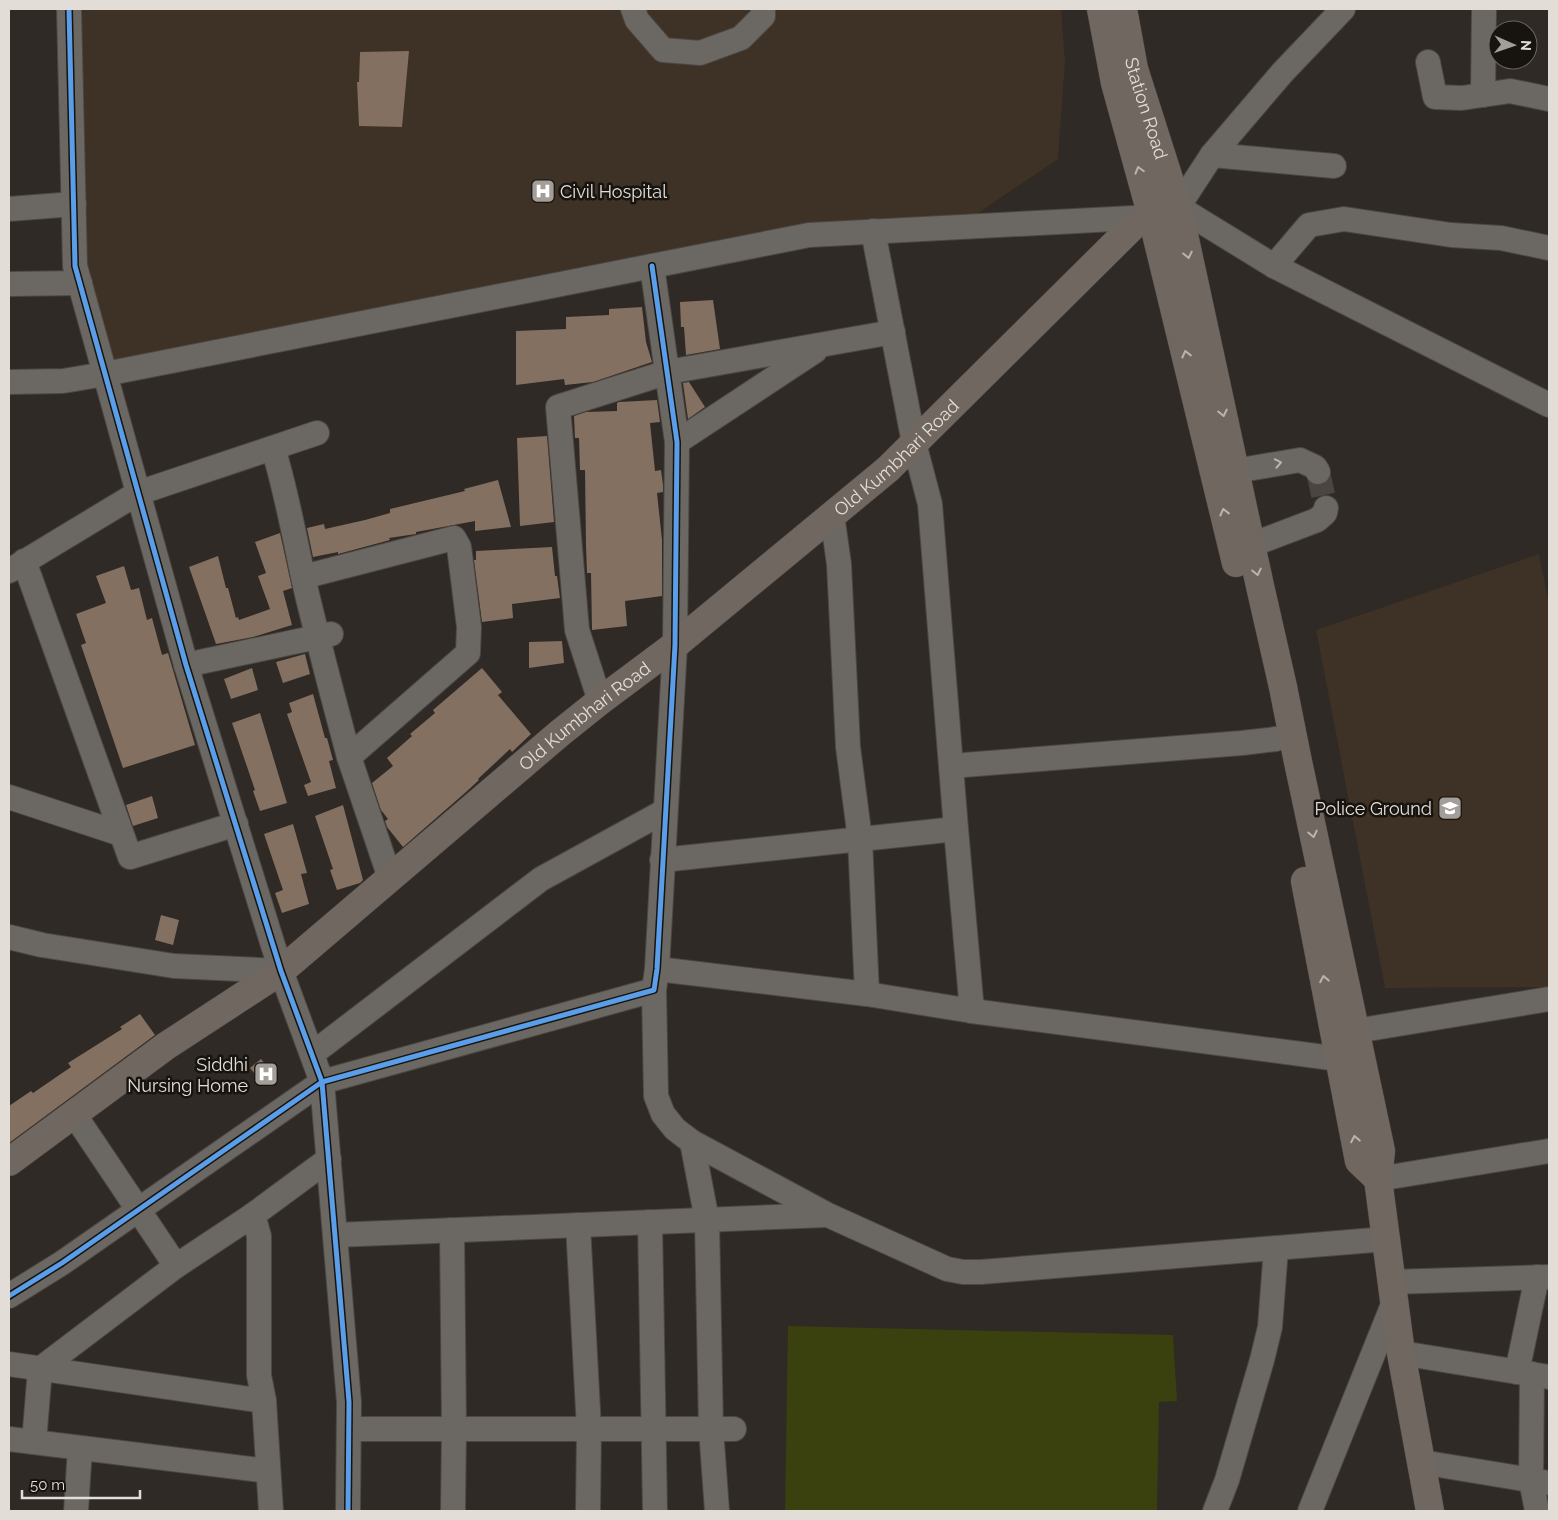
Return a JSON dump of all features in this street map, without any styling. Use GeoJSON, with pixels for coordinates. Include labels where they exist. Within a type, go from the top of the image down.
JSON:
{"type":"FeatureCollection","features":[{"type":"Feature","properties":{"kind":"main road"},"geometry":{"type":"LineString","coordinates":[[1101,9],[1115,83],[1152,217],[1248,614],[1276,739],[1359,1161],[1378,1179]]}},
{"type":"Feature","properties":{"kind":"main road","name":"Station Road"},"geometry":{"type":"LineString","coordinates":[[1123,9],[1134,68],[1178,207],[1283,687],[1381,1151],[1378,1179],[1401,1353],[1430,1511]]}},
{"type":"Feature","properties":{"kind":"main road","name":"Old Kumbhari Road"},"geometry":{"type":"LineString","coordinates":[[9,1162],[166,1046],[281,971],[600,701],[675,645],[888,469],[1136,223],[1152,217]]}},
{"type":"Feature","properties":{"kind":"street"},"geometry":{"type":"LineString","coordinates":[[69,9],[75,266],[186,665],[281,971],[322,1082],[349,1402],[348,1511]]}},
{"type":"Feature","properties":{"kind":"street"},"geometry":{"type":"LineString","coordinates":[[633,9],[637,20],[663,50],[700,53],[741,38],[763,16],[763,9]]}},
{"type":"Feature","properties":{"kind":"street"},"geometry":{"type":"LineString","coordinates":[[1343,9],[1282,73],[1212,155],[1178,207],[1274,266],[1549,405]]}},
{"type":"Feature","properties":{"kind":"street"},"geometry":{"type":"LineString","coordinates":[[1483,95],[1484,9]]}},
{"type":"Feature","properties":{"kind":"street"},"geometry":{"type":"LineString","coordinates":[[1428,62],[1435,97],[1462,98],[1510,91],[1549,99]]}},
{"type":"Feature","properties":{"kind":"street"},"geometry":{"type":"LineString","coordinates":[[1212,155],[1334,166]]}},
{"type":"Feature","properties":{"kind":"street"},"geometry":{"type":"LineString","coordinates":[[9,209],[74,204]]}},
{"type":"Feature","properties":{"kind":"street"},"geometry":{"type":"LineString","coordinates":[[9,382],[63,381],[105,374],[809,235],[1152,217]]}},
{"type":"Feature","properties":{"kind":"street"},"geometry":{"type":"LineString","coordinates":[[1274,266],[1309,225],[1344,219],[1452,235],[1501,238],[1549,248]]}},
{"type":"Feature","properties":{"kind":"street"},"geometry":{"type":"LineString","coordinates":[[873,231],[914,444],[930,504],[972,1011]]}},
{"type":"Feature","properties":{"kind":"street"},"geometry":{"type":"LineString","coordinates":[[652,266],[677,442],[675,645],[656,980],[656,1096],[663,1114],[675,1129],[692,1142],[828,1215],[948,1269],[963,1272],[1386,1239]]}},
{"type":"Feature","properties":{"kind":"street"},"geometry":{"type":"LineString","coordinates":[[9,284],[80,283]]}},
{"type":"Feature","properties":{"kind":"street"},"geometry":{"type":"LineString","coordinates":[[600,701],[577,630],[558,407],[668,372],[823,346],[893,332]]}},
{"type":"Feature","properties":{"kind":"street"},"geometry":{"type":"LineString","coordinates":[[677,442],[823,346]]}},
{"type":"Feature","properties":{"kind":"street"},"geometry":{"type":"LineString","coordinates":[[236,824],[130,857],[17,566],[138,493],[317,433]]}},
{"type":"Feature","properties":{"kind":"street"},"geometry":{"type":"LineString","coordinates":[[273,448],[282,476],[304,577],[325,636],[349,758],[390,878]]}},
{"type":"Feature","properties":{"kind":"street"},"geometry":{"type":"LineString","coordinates":[[1235,471],[1300,460],[1315,467],[1318,472]]}},
{"type":"Feature","properties":{"kind":"street"},"geometry":{"type":"LineString","coordinates":[[1251,545],[1317,520],[1326,508]]}},
{"type":"Feature","properties":{"kind":"street"},"geometry":{"type":"LineString","coordinates":[[832,515],[839,564],[848,747],[860,839],[867,994]]}},
{"type":"Feature","properties":{"kind":"street"},"geometry":{"type":"LineString","coordinates":[[304,577],[454,538],[459,547],[469,627],[468,653],[349,758]]}},
{"type":"Feature","properties":{"kind":"street"},"geometry":{"type":"LineString","coordinates":[[186,665],[325,636]]}},
{"type":"Feature","properties":{"kind":"street"},"geometry":{"type":"LineString","coordinates":[[951,766],[1276,739]]}},
{"type":"Feature","properties":{"kind":"street"},"geometry":{"type":"LineString","coordinates":[[9,798],[121,834]]}},
{"type":"Feature","properties":{"kind":"street"},"geometry":{"type":"LineString","coordinates":[[312,1054],[541,879],[665,811]]}},
{"type":"Feature","properties":{"kind":"street"},"geometry":{"type":"LineString","coordinates":[[662,860],[956,828]]}},
{"type":"Feature","properties":{"kind":"street"},"geometry":{"type":"LineString","coordinates":[[9,937],[42,945],[174,966],[281,971]]}},
{"type":"Feature","properties":{"kind":"street"},"geometry":{"type":"LineString","coordinates":[[9,1296],[62,1263],[322,1082],[656,980],[867,994],[972,1011],[1339,1059]]}},
{"type":"Feature","properties":{"kind":"street"},"geometry":{"type":"LineString","coordinates":[[1356,1031],[1549,999]]}},
{"type":"Feature","properties":{"kind":"street"},"geometry":{"type":"LineString","coordinates":[[74,1114],[176,1266]]}},
{"type":"Feature","properties":{"kind":"street"},"geometry":{"type":"LineString","coordinates":[[692,1142],[707,1220],[711,1429],[717,1511]]}},
{"type":"Feature","properties":{"kind":"street"},"geometry":{"type":"LineString","coordinates":[[1378,1179],[1549,1152]]}},
{"type":"Feature","properties":{"kind":"street"},"geometry":{"type":"LineString","coordinates":[[34,1442],[40,1369],[176,1266],[253,1216],[329,1159]]}},
{"type":"Feature","properties":{"kind":"street"},"geometry":{"type":"LineString","coordinates":[[335,1234],[828,1215]]}},
{"type":"Feature","properties":{"kind":"street"},"geometry":{"type":"LineString","coordinates":[[253,1216],[259,1236],[260,1375],[264,1401],[271,1511]]}},
{"type":"Feature","properties":{"kind":"street"},"geometry":{"type":"LineString","coordinates":[[650,1222],[655,1511]]}},
{"type":"Feature","properties":{"kind":"street"},"geometry":{"type":"LineString","coordinates":[[578,1225],[588,1429],[588,1511]]}},
{"type":"Feature","properties":{"kind":"street"},"geometry":{"type":"LineString","coordinates":[[452,1230],[453,1511]]}},
{"type":"Feature","properties":{"kind":"street"},"geometry":{"type":"LineString","coordinates":[[1216,1511],[1227,1480],[1268,1335],[1276,1248]]}},
{"type":"Feature","properties":{"kind":"street"},"geometry":{"type":"LineString","coordinates":[[1310,1511],[1393,1292],[1543,1277],[1533,1374],[1540,1482],[1537,1511]]}},
{"type":"Feature","properties":{"kind":"street"},"geometry":{"type":"LineString","coordinates":[[1401,1353],[1533,1374]]}},
{"type":"Feature","properties":{"kind":"street"},"geometry":{"type":"LineString","coordinates":[[9,1364],[264,1401]]}},
{"type":"Feature","properties":{"kind":"street"},"geometry":{"type":"LineString","coordinates":[[348,1429],[734,1429]]}},
{"type":"Feature","properties":{"kind":"street"},"geometry":{"type":"LineString","coordinates":[[9,1439],[268,1471]]}},
{"type":"Feature","properties":{"kind":"street"},"geometry":{"type":"LineString","coordinates":[[76,1511],[80,1448]]}},
{"type":"Feature","properties":{"kind":"street"},"geometry":{"type":"LineString","coordinates":[[1421,1462],[1540,1482]]}},
{"type":"Feature","properties":{"kind":"shaded area","name":"Civil Hospital"},"geometry":{"type":"Polygon","coordinates":[[[71,9],[1061,9],[1065,62],[1058,159],[962,224],[809,235],[105,374],[78,256],[71,9]]]}},
{"type":"Feature","properties":{"kind":"shaded area","name":"Police Ground"},"geometry":{"type":"Polygon","coordinates":[[[1539,554],[1549,604],[1549,987],[1385,988],[1316,630],[1539,554]]]}},
{"type":"Feature","properties":{"kind":"green space"},"geometry":{"type":"Polygon","coordinates":[[[788,1326],[1173,1335],[1177,1401],[1159,1402],[1157,1511],[785,1511],[788,1326]]]}},
{"type":"Feature","properties":{"kind":"building"},"geometry":{"type":"Polygon","coordinates":[[[409,51],[402,127],[359,126],[357,82],[359,82],[360,52],[409,51]]]}},
{"type":"Feature","properties":{"kind":"building"},"geometry":{"type":"Polygon","coordinates":[[[713,300],[720,349],[686,355],[684,327],[681,327],[680,302],[713,300]]]}},
{"type":"Feature","properties":{"kind":"building"},"geometry":{"type":"Polygon","coordinates":[[[642,307],[646,342],[652,362],[593,382],[565,385],[564,379],[516,385],[516,331],[566,329],[566,317],[609,315],[609,309],[642,307]]]}},
{"type":"Feature","properties":{"kind":"building"},"geometry":{"type":"Polygon","coordinates":[[[689,382],[705,407],[688,419],[683,383],[689,382]]]}},
{"type":"Feature","properties":{"kind":"building"},"geometry":{"type":"Polygon","coordinates":[[[657,400],[660,422],[650,423],[655,471],[661,470],[663,485],[663,492],[657,493],[662,540],[662,596],[625,601],[627,626],[592,630],[591,573],[587,573],[585,470],[580,470],[579,438],[575,438],[574,416],[586,412],[617,411],[617,403],[619,402],[657,400]]]}},
{"type":"Feature","properties":{"kind":"building"},"geometry":{"type":"Polygon","coordinates":[[[547,436],[554,522],[520,526],[517,438],[547,436]]]}},
{"type":"Feature","properties":{"kind":"building"},"geometry":{"type":"Polygon","coordinates":[[[498,480],[511,527],[475,531],[475,521],[389,538],[390,540],[338,554],[338,552],[313,557],[307,528],[324,524],[325,529],[365,520],[390,513],[390,509],[465,491],[464,489],[498,480]]]}},
{"type":"Feature","properties":{"kind":"building"},"geometry":{"type":"Polygon","coordinates":[[[280,533],[292,588],[283,591],[292,625],[253,637],[216,644],[189,567],[218,556],[226,588],[228,588],[236,618],[238,617],[239,620],[270,609],[258,576],[266,573],[255,542],[280,533]]]}},
{"type":"Feature","properties":{"kind":"building"},"geometry":{"type":"Polygon","coordinates":[[[552,547],[555,576],[557,576],[560,598],[512,604],[513,618],[482,622],[474,560],[476,560],[476,551],[552,547]]]}},
{"type":"Feature","properties":{"kind":"building"},"geometry":{"type":"Polygon","coordinates":[[[124,566],[131,590],[139,588],[147,620],[152,618],[162,655],[168,653],[195,745],[123,768],[81,645],[86,643],[76,614],[106,603],[96,576],[124,566]]]}},
{"type":"Feature","properties":{"kind":"building"},"geometry":{"type":"Polygon","coordinates":[[[562,641],[564,663],[529,668],[529,642],[562,641]]]}},
{"type":"Feature","properties":{"kind":"building"},"geometry":{"type":"Polygon","coordinates":[[[305,654],[310,674],[283,683],[276,662],[305,654]]]}},
{"type":"Feature","properties":{"kind":"building"},"geometry":{"type":"Polygon","coordinates":[[[252,668],[258,690],[231,699],[224,679],[252,668]]]}},
{"type":"Feature","properties":{"kind":"building"},"geometry":{"type":"Polygon","coordinates":[[[482,668],[502,692],[498,695],[531,734],[512,752],[510,749],[466,792],[403,847],[387,827],[385,821],[388,819],[381,810],[372,783],[393,766],[387,758],[412,736],[410,734],[435,713],[433,710],[482,668]]]}},
{"type":"Feature","properties":{"kind":"building"},"geometry":{"type":"Polygon","coordinates":[[[313,694],[333,760],[329,761],[336,788],[308,796],[304,785],[311,782],[287,714],[292,712],[289,703],[313,694]]]}},
{"type":"Feature","properties":{"kind":"building"},"geometry":{"type":"Polygon","coordinates":[[[260,713],[287,803],[260,811],[253,791],[255,790],[232,723],[260,713]]]}},
{"type":"Feature","properties":{"kind":"building"},"geometry":{"type":"Polygon","coordinates":[[[152,796],[158,818],[133,826],[126,805],[152,796]]]}},
{"type":"Feature","properties":{"kind":"building"},"geometry":{"type":"Polygon","coordinates":[[[343,805],[363,880],[360,883],[337,890],[330,870],[333,869],[315,816],[343,805]]]}},
{"type":"Feature","properties":{"kind":"building"},"geometry":{"type":"Polygon","coordinates":[[[293,824],[307,873],[301,874],[309,904],[282,913],[275,893],[283,890],[264,834],[293,824]]]}},
{"type":"Feature","properties":{"kind":"building"},"geometry":{"type":"Polygon","coordinates":[[[161,915],[179,920],[173,945],[155,940],[161,915]]]}},
{"type":"Feature","properties":{"kind":"building"},"geometry":{"type":"Polygon","coordinates":[[[140,1014],[155,1035],[9,1143],[9,1106],[31,1091],[33,1093],[71,1067],[68,1063],[122,1029],[120,1027],[140,1014]]]}},
{"type":"Feature","properties":{"kind":"building"},"geometry":{"type":"Polygon","coordinates":[[[261,1059],[276,1077],[265,1086],[250,1068],[261,1059]]]}},
{"type":"Feature","properties":{"kind":"tunnel"},"geometry":{"type":"LineString","coordinates":[[1318,472],[1326,508]]}},
{"type":"Feature","properties":{"kind":"cycle path"},"geometry":{"type":"LineString","coordinates":[[69,9],[75,266],[186,665],[281,971],[322,1082],[349,1402],[348,1511]]}},
{"type":"Feature","properties":{"kind":"cycle path"},"geometry":{"type":"LineString","coordinates":[[9,1296],[62,1263],[322,1082],[654,990],[657,969],[675,645],[677,442],[652,266]]}},
{"type":"Feature","properties":{"kind":"place","name":"Civil Hospital"},"geometry":{"type":"Point","coordinates":[543,191]}},
{"type":"Feature","properties":{"kind":"place","name":"Police Ground"},"geometry":{"type":"Point","coordinates":[1450,808]}},
{"type":"Feature","properties":{"kind":"place","name":"Siddhi Nursing Home"},"geometry":{"type":"Point","coordinates":[266,1074]}}]}
